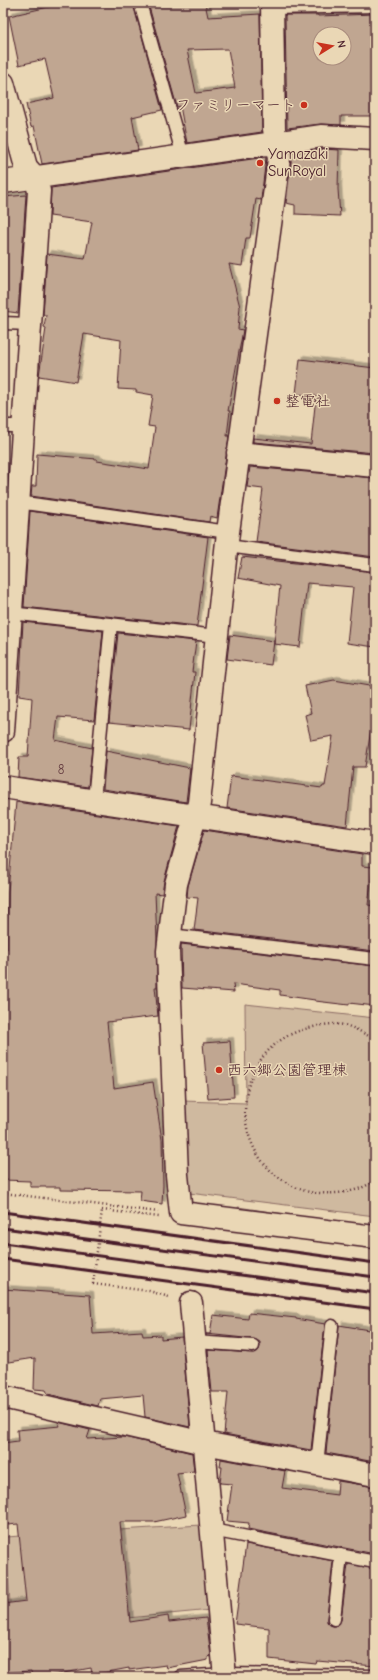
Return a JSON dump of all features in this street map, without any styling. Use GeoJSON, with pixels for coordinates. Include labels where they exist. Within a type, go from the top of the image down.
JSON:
{"type":"FeatureCollection","features":[{"type":"Feature","properties":{"kind":"street"},"geometry":{"type":"LineString","coordinates":[[272,5],[274,129],[279,159],[263,300],[238,453],[199,803],[194,816],[176,884],[168,951],[177,1168],[181,1213],[375,1237]]}},
{"type":"Feature","properties":{"kind":"street"},"geometry":{"type":"LineString","coordinates":[[3,83],[26,167],[35,177],[39,192],[21,419],[18,502],[8,583],[10,613],[3,731]]}},
{"type":"Feature","properties":{"kind":"street"},"geometry":{"type":"LineString","coordinates":[[3,182],[322,136],[375,139]]}},
{"type":"Feature","properties":{"kind":"street"},"geometry":{"type":"LineString","coordinates":[[238,453],[375,466]]}},
{"type":"Feature","properties":{"kind":"street"},"geometry":{"type":"LineString","coordinates":[[3,787],[375,843]]}},
{"type":"Feature","properties":{"kind":"street"},"geometry":{"type":"LineString","coordinates":[[191,1303],[225,1675]]}},
{"type":"Feature","properties":{"kind":"street"},"geometry":{"type":"LineString","coordinates":[[3,1397],[204,1442],[375,1474]]}},
{"type":"Feature","properties":{"kind":"lane"},"geometry":{"type":"LineString","coordinates":[[140,3],[183,156]]}},
{"type":"Feature","properties":{"kind":"lane"},"geometry":{"type":"LineString","coordinates":[[272,5],[375,6]]}},
{"type":"Feature","properties":{"kind":"lane"},"geometry":{"type":"LineString","coordinates":[[3,323],[29,324]]}},
{"type":"Feature","properties":{"kind":"lane"},"geometry":{"type":"LineString","coordinates":[[18,502],[375,565]]}},
{"type":"Feature","properties":{"kind":"lane"},"geometry":{"type":"LineString","coordinates":[[10,613],[217,636]]}},
{"type":"Feature","properties":{"kind":"lane"},"geometry":{"type":"LineString","coordinates":[[94,800],[111,624]]}},
{"type":"Feature","properties":{"kind":"lane"},"geometry":{"type":"LineString","coordinates":[[170,935],[375,959]]}},
{"type":"Feature","properties":{"kind":"lane"},"geometry":{"type":"LineString","coordinates":[[317,1464],[332,1326]]}},
{"type":"Feature","properties":{"kind":"lane"},"geometry":{"type":"LineString","coordinates":[[195,1342],[253,1346]]}},
{"type":"Feature","properties":{"kind":"lane"},"geometry":{"type":"LineString","coordinates":[[212,1530],[375,1562]]}},
{"type":"Feature","properties":{"kind":"lane"},"geometry":{"type":"LineString","coordinates":[[334,1619],[341,1555]]}},
{"type":"Feature","properties":{"kind":"lane"},"geometry":{"type":"LineString","coordinates":[[181,1677],[225,1675],[375,1676]]}},
{"type":"Feature","properties":{"kind":"path"},"geometry":{"type":"LineString","coordinates":[[375,1039],[347,1026],[328,1024],[294,1032],[268,1050],[250,1077],[244,1111],[248,1133],[256,1153],[275,1175],[294,1187],[314,1193],[339,1194],[368,1185],[375,1180]]}},
{"type":"Feature","properties":{"kind":"path"},"geometry":{"type":"LineString","coordinates":[[3,1193],[131,1210],[181,1213]]}},
{"type":"Feature","properties":{"kind":"path"},"geometry":{"type":"LineString","coordinates":[[149,1291],[93,1284],[102,1210],[158,1217]]}},
{"type":"Feature","properties":{"kind":"shaded area"},"geometry":{"type":"Polygon","coordinates":[[[245,1004],[375,1018],[375,1216],[189,1193],[182,1101],[246,1103],[245,1004]]]}},
{"type":"Feature","properties":{"kind":"shaded area"},"geometry":{"type":"Polygon","coordinates":[[[238,1207],[297,1216],[297,1218],[238,1209],[238,1207]]]}},
{"type":"Feature","properties":{"kind":"shaded area"},"geometry":{"type":"Polygon","coordinates":[[[201,1525],[211,1610],[12,1629],[5,1537],[201,1525]]]}},
{"type":"Feature","properties":{"kind":"building"},"geometry":{"type":"Polygon","coordinates":[[[66,3],[133,3],[162,110],[132,117],[138,150],[42,164],[34,126],[31,127],[26,104],[54,98],[45,59],[19,65],[9,16],[66,3]]]}},
{"type":"Feature","properties":{"kind":"building"},"geometry":{"type":"Polygon","coordinates":[[[148,3],[205,3],[208,17],[260,14],[262,132],[187,143],[180,106],[177,107],[148,3]],[[228,49],[187,50],[196,93],[235,88],[228,49]]]}},
{"type":"Feature","properties":{"kind":"building"},"geometry":{"type":"Polygon","coordinates":[[[375,14],[375,116],[341,116],[341,125],[320,124],[287,128],[285,15],[375,14]]]}},
{"type":"Feature","properties":{"kind":"building"},"geometry":{"type":"Polygon","coordinates":[[[323,149],[339,150],[338,189],[340,216],[295,214],[295,205],[286,203],[291,153],[323,149]]]}},
{"type":"Feature","properties":{"kind":"building"},"geometry":{"type":"Polygon","coordinates":[[[266,157],[261,200],[256,199],[250,238],[246,238],[242,266],[229,264],[240,307],[238,329],[243,330],[228,411],[230,411],[227,436],[229,436],[217,518],[210,516],[209,522],[31,496],[32,486],[36,486],[37,454],[97,459],[97,461],[149,469],[155,427],[148,426],[153,395],[136,392],[136,390],[118,389],[121,340],[84,334],[76,382],[39,376],[46,328],[44,327],[46,315],[43,315],[47,254],[85,259],[92,222],[50,216],[51,188],[266,157]]]}},
{"type":"Feature","properties":{"kind":"building"},"geometry":{"type":"Polygon","coordinates":[[[26,195],[18,313],[3,311],[3,197],[26,195]]]}},
{"type":"Feature","properties":{"kind":"building"},"geometry":{"type":"Polygon","coordinates":[[[300,359],[375,368],[375,453],[253,442],[253,438],[311,444],[316,396],[296,394],[300,359]]]}},
{"type":"Feature","properties":{"kind":"building"},"geometry":{"type":"Polygon","coordinates":[[[250,467],[375,478],[375,557],[256,542],[263,489],[247,487],[250,467]]]}},
{"type":"Feature","properties":{"kind":"building"},"geometry":{"type":"Polygon","coordinates":[[[3,484],[7,485],[3,543],[3,484]]]}},
{"type":"Feature","properties":{"kind":"building"},"geometry":{"type":"Polygon","coordinates":[[[30,511],[208,537],[197,626],[24,607],[30,511]]]}},
{"type":"Feature","properties":{"kind":"building"},"geometry":{"type":"Polygon","coordinates":[[[242,557],[375,572],[375,647],[347,643],[353,587],[307,583],[300,647],[274,644],[280,586],[238,578],[242,557]]]}},
{"type":"Feature","properties":{"kind":"building"},"geometry":{"type":"Polygon","coordinates":[[[23,622],[103,631],[94,720],[58,717],[55,740],[92,748],[88,787],[18,777],[19,757],[28,757],[32,698],[19,696],[23,622]]]}},
{"type":"Feature","properties":{"kind":"building"},"geometry":{"type":"Polygon","coordinates":[[[118,633],[196,641],[192,672],[195,672],[189,730],[109,722],[118,633]]]}},
{"type":"Feature","properties":{"kind":"building"},"geometry":{"type":"Polygon","coordinates":[[[230,635],[274,641],[271,665],[227,659],[230,635]]]}},
{"type":"Feature","properties":{"kind":"building"},"geometry":{"type":"Polygon","coordinates":[[[334,680],[375,687],[375,704],[365,767],[353,767],[347,826],[227,808],[231,776],[322,788],[325,786],[333,736],[311,740],[305,715],[311,713],[305,686],[334,680]]]}},
{"type":"Feature","properties":{"kind":"building"},"geometry":{"type":"Polygon","coordinates":[[[106,751],[190,768],[186,802],[103,789],[106,751]]]}},
{"type":"Feature","properties":{"kind":"building"},"geometry":{"type":"Polygon","coordinates":[[[16,802],[179,826],[164,881],[162,894],[155,893],[157,987],[155,987],[158,1016],[107,1022],[114,1088],[153,1082],[162,1140],[162,1204],[140,1201],[141,1191],[60,1190],[60,1187],[30,1187],[30,1181],[3,1180],[3,949],[7,949],[8,891],[16,802]]]}},
{"type":"Feature","properties":{"kind":"building"},"geometry":{"type":"Polygon","coordinates":[[[204,830],[362,854],[362,866],[373,867],[368,905],[375,906],[375,951],[194,930],[198,898],[187,897],[188,886],[204,830]]]}},
{"type":"Feature","properties":{"kind":"building"},"geometry":{"type":"Polygon","coordinates":[[[181,944],[375,966],[375,1006],[315,1001],[280,995],[280,990],[233,984],[234,992],[182,988],[181,944]]]}},
{"type":"Feature","properties":{"kind":"building","name":"西六郷公園管理棟"},"geometry":{"type":"Polygon","coordinates":[[[230,1041],[234,1097],[208,1099],[203,1043],[230,1041]]]}},
{"type":"Feature","properties":{"kind":"building"},"geometry":{"type":"Polygon","coordinates":[[[3,1289],[90,1295],[93,1334],[142,1331],[143,1336],[161,1335],[161,1339],[182,1337],[190,1427],[145,1417],[143,1395],[100,1399],[98,1406],[48,1394],[46,1390],[34,1389],[35,1358],[3,1363],[3,1289]]]}},
{"type":"Feature","properties":{"kind":"building"},"geometry":{"type":"Polygon","coordinates":[[[249,1313],[296,1318],[325,1324],[311,1450],[224,1434],[228,1392],[212,1392],[208,1350],[253,1353],[259,1350],[260,1342],[254,1339],[206,1334],[210,1334],[213,1315],[248,1319],[249,1313]]]}},
{"type":"Feature","properties":{"kind":"building"},"geometry":{"type":"Polygon","coordinates":[[[339,1325],[375,1331],[375,1462],[326,1453],[339,1325]]]}},
{"type":"Feature","properties":{"kind":"building"},"geometry":{"type":"Polygon","coordinates":[[[58,1422],[90,1430],[87,1439],[124,1437],[192,1453],[194,1471],[177,1473],[186,1515],[154,1522],[120,1522],[130,1622],[168,1616],[169,1622],[206,1618],[211,1656],[208,1657],[208,1660],[167,1668],[166,1665],[129,1670],[129,1668],[92,1675],[91,1668],[42,1677],[32,1677],[31,1671],[3,1673],[3,1604],[26,1601],[18,1524],[8,1525],[3,1472],[3,1443],[18,1441],[17,1430],[60,1426],[58,1422]]]}},
{"type":"Feature","properties":{"kind":"building"},"geometry":{"type":"Polygon","coordinates":[[[221,1459],[285,1471],[282,1488],[337,1495],[338,1481],[375,1487],[375,1554],[248,1529],[249,1523],[227,1521],[232,1484],[220,1483],[222,1467],[220,1467],[221,1459]]]}},
{"type":"Feature","properties":{"kind":"building"},"geometry":{"type":"Polygon","coordinates":[[[246,1544],[333,1561],[327,1622],[333,1626],[337,1626],[341,1620],[348,1564],[375,1569],[375,1666],[317,1661],[316,1664],[269,1659],[269,1628],[235,1624],[246,1544]]]}},
{"type":"Feature","properties":{"kind":"railway"},"geometry":{"type":"LineString","coordinates":[[3,1212],[375,1263]]}},
{"type":"Feature","properties":{"kind":"railway"},"geometry":{"type":"LineString","coordinates":[[3,1228],[375,1277]]}},
{"type":"Feature","properties":{"kind":"railway"},"geometry":{"type":"LineString","coordinates":[[3,1243],[375,1293]]}},
{"type":"Feature","properties":{"kind":"railway"},"geometry":{"type":"LineString","coordinates":[[3,1259],[375,1309]]}},
{"type":"Feature","properties":{"kind":"place","name":"ファミリーマート"},"geometry":{"type":"Point","coordinates":[304,105]}},
{"type":"Feature","properties":{"kind":"place","name":"Yamazaki SunRoyal"},"geometry":{"type":"Point","coordinates":[260,163]}},
{"type":"Feature","properties":{"kind":"place","name":"整電社"},"geometry":{"type":"Point","coordinates":[277,401]}},
{"type":"Feature","properties":{"kind":"place","name":"西六郷公園管理棟"},"geometry":{"type":"Point","coordinates":[219,1070]}}]}
